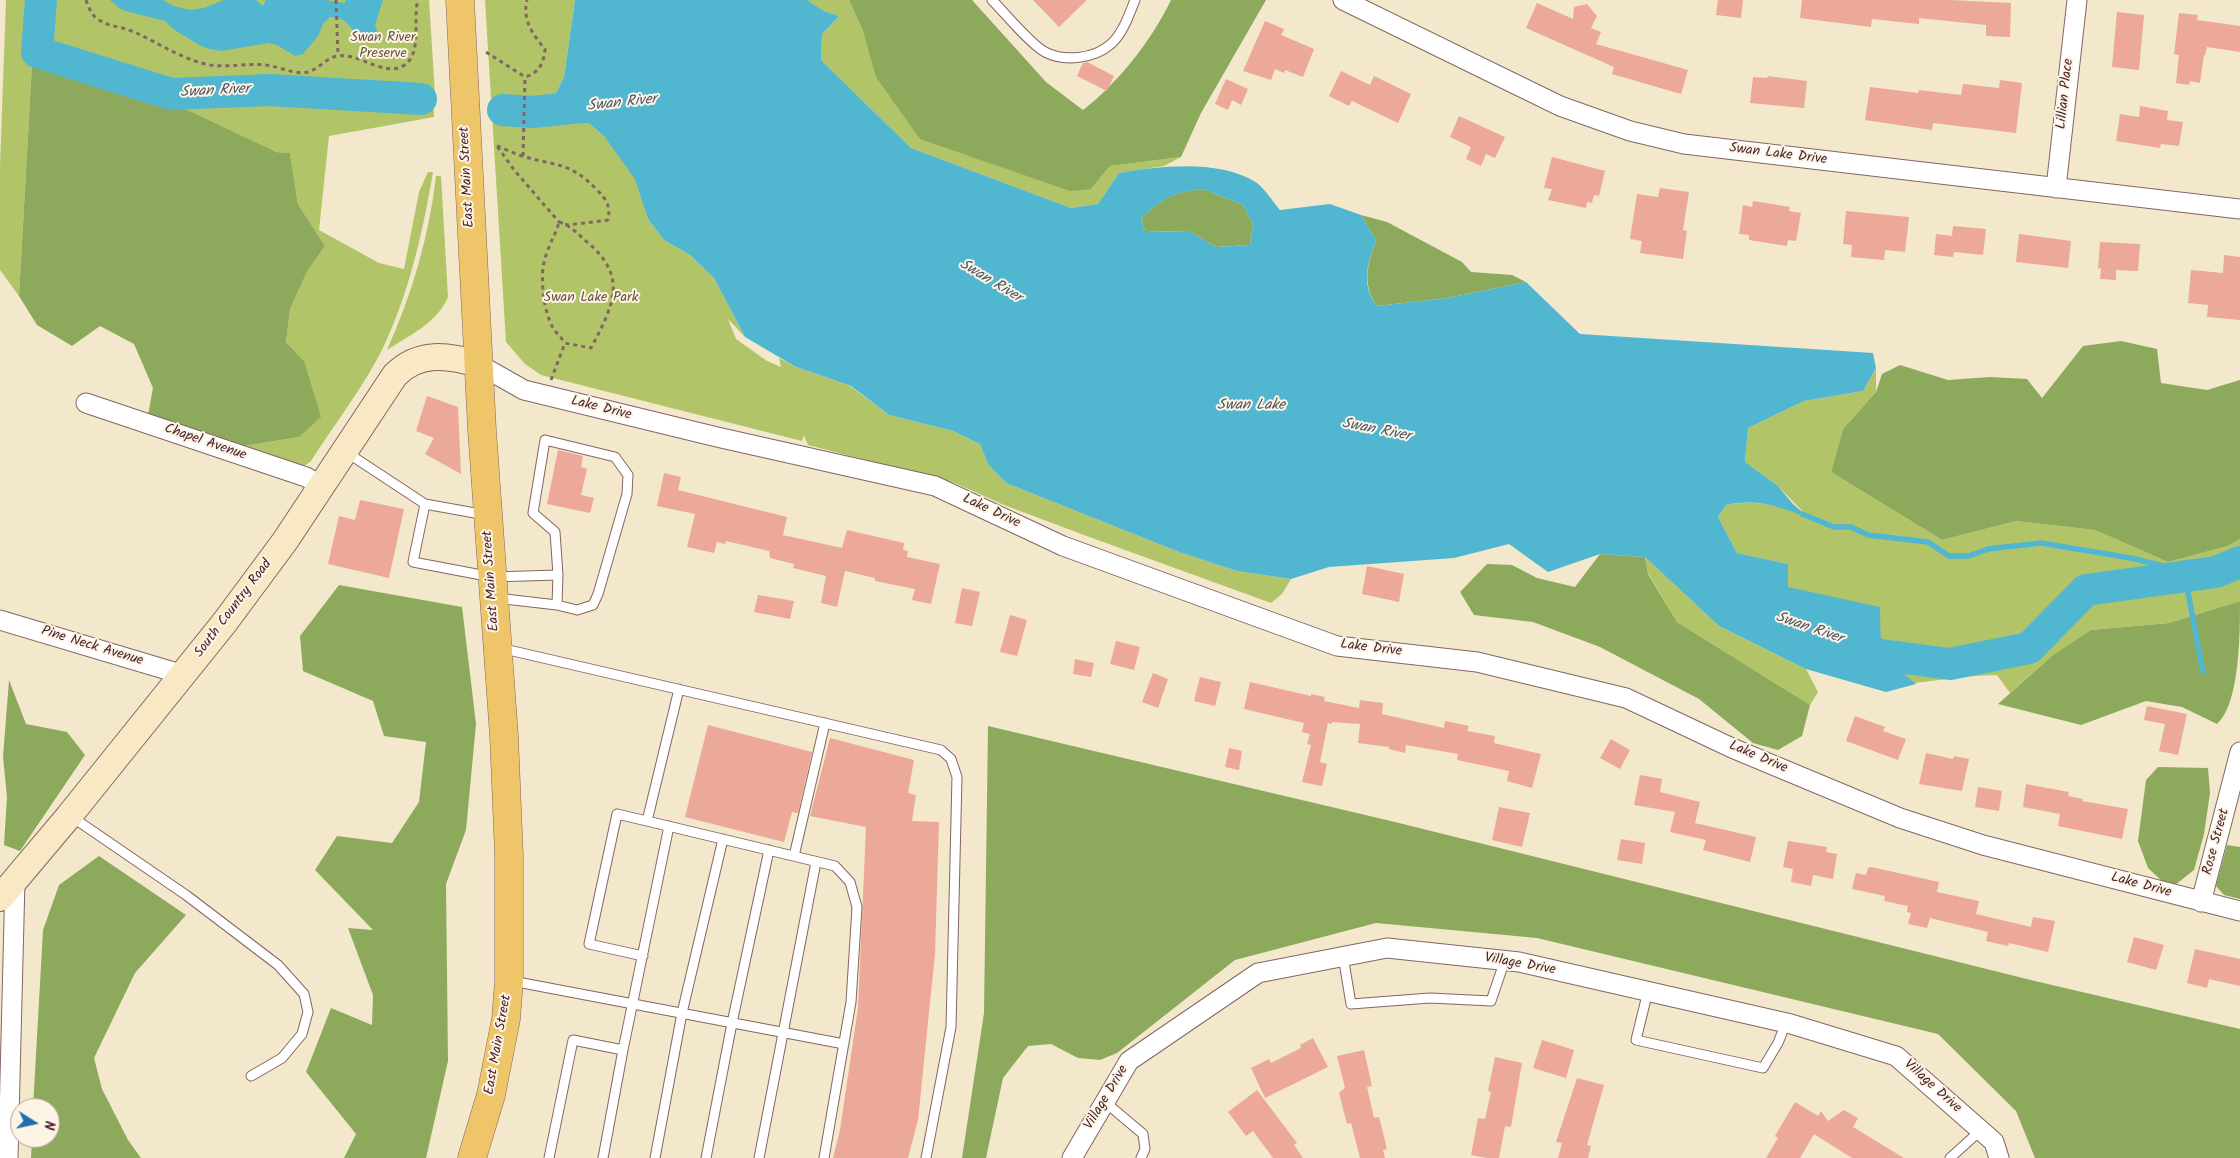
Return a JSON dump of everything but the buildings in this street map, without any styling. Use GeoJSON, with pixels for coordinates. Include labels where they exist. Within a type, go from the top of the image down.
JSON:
{"type":"FeatureCollection","features":[{"type":"Feature","properties":{"kind":"main road","name":"East Main Street"},"geometry":{"type":"LineString","coordinates":[[460,0],[478,364],[509,856],[510,981],[506,1019],[491,1096],[472,1158]]}},
{"type":"Feature","properties":{"kind":"main road","name":"South Country Road"},"geometry":{"type":"LineString","coordinates":[[7,889],[70,816],[247,592],[322,486],[388,384],[402,368],[419,359],[441,356],[478,364]]}},
{"type":"Feature","properties":{"kind":"street","name":"Swan Lake Drive"},"geometry":{"type":"LineString","coordinates":[[1343,0],[1560,106],[1630,131],[1684,144],[2240,209]]}},
{"type":"Feature","properties":{"kind":"street","name":"Lillian Place"},"geometry":{"type":"LineString","coordinates":[[2056,188],[2077,0]]}},
{"type":"Feature","properties":{"kind":"street","name":"Lake Drive"},"geometry":{"type":"LineString","coordinates":[[478,364],[524,390],[717,437],[936,486],[1063,546],[1337,646],[1477,662],[1626,698],[1732,748],[1900,818],[1984,845],[2240,911]]}},
{"type":"Feature","properties":{"kind":"street","name":"Chapel Avenue"},"geometry":{"type":"LineString","coordinates":[[86,403],[306,477],[322,486]]}},
{"type":"Feature","properties":{"kind":"street","name":"Pine Neck Avenue"},"geometry":{"type":"LineString","coordinates":[[0,620],[184,674]]}},
{"type":"Feature","properties":{"kind":"street","name":"Rose Street"},"geometry":{"type":"LineString","coordinates":[[2201,902],[2240,752]]}},
{"type":"Feature","properties":{"kind":"street"},"geometry":{"type":"LineString","coordinates":[[7,889],[8,1158]]}},
{"type":"Feature","properties":{"kind":"street","name":"Village Drive"},"geometry":{"type":"LineString","coordinates":[[1072,1158],[1129,1061],[1258,973],[1387,948],[1505,960],[1786,1023],[1896,1056],[1994,1142],[1999,1158]]}},
{"type":"Feature","properties":{"kind":"lane"},"geometry":{"type":"LineString","coordinates":[[992,0],[1044,52],[1067,58],[1090,55],[1110,44],[1124,25],[1135,0]]}},
{"type":"Feature","properties":{"kind":"lane"},"geometry":{"type":"LineString","coordinates":[[425,504],[413,562],[493,587],[557,605],[577,610],[593,605],[627,494],[628,475],[615,457],[545,440],[533,513],[555,532],[558,575],[557,605]]}},
{"type":"Feature","properties":{"kind":"lane"},"geometry":{"type":"LineString","coordinates":[[345,451],[425,504],[488,515]]}},
{"type":"Feature","properties":{"kind":"lane"},"geometry":{"type":"LineString","coordinates":[[493,587],[558,575]]}},
{"type":"Feature","properties":{"kind":"lane"},"geometry":{"type":"LineString","coordinates":[[497,647],[940,750],[952,759],[957,777],[951,1027],[926,1158]]}},
{"type":"Feature","properties":{"kind":"lane"},"geometry":{"type":"LineString","coordinates":[[647,821],[679,689]]}},
{"type":"Feature","properties":{"kind":"lane"},"geometry":{"type":"LineString","coordinates":[[794,856],[825,723]]}},
{"type":"Feature","properties":{"kind":"lane"},"geometry":{"type":"LineString","coordinates":[[643,956],[589,944],[617,814],[835,866],[850,882],[857,907],[851,1002],[824,1158]]}},
{"type":"Feature","properties":{"kind":"lane"},"geometry":{"type":"LineString","coordinates":[[70,816],[186,895],[278,965],[304,994],[308,1012],[302,1034],[282,1058],[251,1076]]}},
{"type":"Feature","properties":{"kind":"lane"},"geometry":{"type":"LineString","coordinates":[[603,1158],[669,826]]}},
{"type":"Feature","properties":{"kind":"lane"},"geometry":{"type":"LineString","coordinates":[[655,1158],[682,1013],[723,839]]}},
{"type":"Feature","properties":{"kind":"lane"},"geometry":{"type":"LineString","coordinates":[[706,1158],[732,1023],[769,850]]}},
{"type":"Feature","properties":{"kind":"lane"},"geometry":{"type":"LineString","coordinates":[[759,1158],[816,862]]}},
{"type":"Feature","properties":{"kind":"lane"},"geometry":{"type":"LineString","coordinates":[[1343,956],[1351,1004],[1430,998],[1491,1001],[1505,960]]}},
{"type":"Feature","properties":{"kind":"lane"},"geometry":{"type":"LineString","coordinates":[[510,981],[844,1044]]}},
{"type":"Feature","properties":{"kind":"lane"},"geometry":{"type":"LineString","coordinates":[[1648,991],[1636,1040],[1763,1068],[1778,1042],[1786,1023]]}},
{"type":"Feature","properties":{"kind":"lane"},"geometry":{"type":"LineString","coordinates":[[549,1158],[573,1040],[623,1050]]}},
{"type":"Feature","properties":{"kind":"lane"},"geometry":{"type":"LineString","coordinates":[[1105,1102],[1143,1134],[1145,1149],[1141,1158]]}},
{"type":"Feature","properties":{"kind":"lane"},"geometry":{"type":"LineString","coordinates":[[1950,1158],[1980,1130]]}},
{"type":"Feature","properties":{"kind":"path"},"geometry":{"type":"LineString","coordinates":[[86,0],[95,17],[111,26],[131,30],[181,56],[209,65],[234,66],[255,64],[297,72],[309,72],[338,56],[351,57],[386,68],[401,67],[408,62],[415,48],[418,0]]}},
{"type":"Feature","properties":{"kind":"path"},"geometry":{"type":"LineString","coordinates":[[336,0],[338,56]]}},
{"type":"Feature","properties":{"kind":"path"},"geometry":{"type":"LineString","coordinates":[[486,52],[525,77],[533,75],[540,68],[545,50],[530,30],[525,9],[527,0]]}},
{"type":"Feature","properties":{"kind":"path"},"geometry":{"type":"LineString","coordinates":[[523,156],[525,77]]}},
{"type":"Feature","properties":{"kind":"path"},"geometry":{"type":"LineString","coordinates":[[559,222],[556,235],[546,255],[542,283],[546,305],[554,329],[565,343],[591,348],[608,314],[614,277],[608,263],[568,225],[559,222],[497,146],[523,156],[570,168],[584,177],[605,198],[610,210],[608,220],[568,225]]}},
{"type":"Feature","properties":{"kind":"path"},"geometry":{"type":"LineString","coordinates":[[547,395],[565,343]]}},
{"type":"Feature","properties":{"kind":"green space","name":"Swan River Preserve"},"geometry":{"type":"Polygon","coordinates":[[[6,0],[429,0],[435,95],[433,95],[434,117],[329,136],[319,230],[379,263],[404,269],[419,192],[428,172],[433,172],[425,217],[408,284],[383,348],[358,391],[311,461],[301,468],[244,446],[299,437],[304,361],[286,342],[290,309],[307,272],[325,246],[298,204],[290,153],[276,152],[32,64],[19,296],[0,270],[0,167],[6,0]]]}},
{"type":"Feature","properties":{"kind":"green space","name":"Swan Lake Park"},"geometry":{"type":"Polygon","coordinates":[[[485,0],[575,0],[564,77],[550,105],[545,101],[544,104],[550,120],[556,118],[590,124],[604,136],[637,178],[648,219],[664,240],[690,255],[714,278],[745,337],[728,319],[736,339],[767,361],[781,367],[779,358],[796,367],[850,386],[889,415],[953,431],[980,444],[988,464],[1006,483],[1179,552],[1237,571],[1291,579],[1282,594],[1271,603],[1004,505],[955,483],[808,445],[804,435],[802,441],[541,375],[525,364],[506,342],[485,0]]]}},
{"type":"Feature","properties":{"kind":"green space"},"geometry":{"type":"Polygon","coordinates":[[[807,0],[849,0],[863,31],[1091,189],[1110,166],[1181,157],[1164,166],[1119,173],[1098,204],[1071,208],[911,148],[821,60],[822,34],[839,16],[824,11],[807,0]]]}},
{"type":"Feature","properties":{"kind":"green space"},"geometry":{"type":"Polygon","coordinates":[[[849,0],[972,0],[1046,82],[1083,110],[1109,87],[1133,60],[1154,30],[1171,0],[1266,0],[1201,113],[1181,157],[1110,166],[1091,189],[1070,191],[920,139],[876,77],[863,31],[849,0]]]}},
{"type":"Feature","properties":{"kind":"green space"},"geometry":{"type":"Polygon","coordinates":[[[32,64],[170,102],[276,152],[290,153],[298,204],[325,246],[307,272],[290,309],[286,342],[304,361],[321,417],[299,437],[244,446],[148,415],[153,388],[134,344],[100,326],[72,346],[37,325],[19,296],[32,64]]]}},
{"type":"Feature","properties":{"kind":"green space"},"geometry":{"type":"Polygon","coordinates":[[[436,176],[441,176],[448,297],[430,321],[387,350],[404,308],[418,265],[429,221],[436,176]]]}},
{"type":"Feature","properties":{"kind":"green space"},"geometry":{"type":"Polygon","coordinates":[[[1203,189],[1243,205],[1253,224],[1250,245],[1216,247],[1191,232],[1145,231],[1141,218],[1156,205],[1175,194],[1203,189]]]}},
{"type":"Feature","properties":{"kind":"green space"},"geometry":{"type":"Polygon","coordinates":[[[1361,215],[1387,222],[1462,262],[1471,272],[1512,275],[1526,282],[1448,298],[1377,306],[1372,298],[1368,281],[1369,265],[1376,240],[1361,215]]]}},
{"type":"Feature","properties":{"kind":"green space"},"geometry":{"type":"Polygon","coordinates":[[[2121,341],[2157,349],[2161,383],[2207,390],[2240,380],[2240,539],[2228,546],[2168,562],[2095,530],[2016,521],[1942,540],[1831,472],[1843,429],[1876,392],[1882,374],[1900,365],[1948,380],[1990,377],[2027,379],[2042,398],[2083,346],[2121,341]]]}},
{"type":"Feature","properties":{"kind":"green space"},"geometry":{"type":"Polygon","coordinates":[[[1876,368],[1876,392],[1843,429],[1831,472],[1942,540],[2016,521],[2095,530],[2168,562],[2228,546],[2240,539],[2240,601],[2169,623],[2091,630],[2054,654],[2010,693],[1997,675],[1914,683],[1881,655],[1788,587],[1788,564],[1737,553],[1718,517],[1726,505],[1738,503],[1758,503],[1807,516],[1777,485],[1745,462],[1748,428],[1804,401],[1863,391],[1876,368]]]}},
{"type":"Feature","properties":{"kind":"green space"},"geometry":{"type":"Polygon","coordinates":[[[1600,554],[1645,557],[1648,574],[1677,622],[1810,705],[1802,736],[1778,750],[1753,743],[1699,699],[1600,647],[1533,622],[1474,615],[1460,592],[1487,564],[1512,565],[1537,578],[1575,587],[1600,554]]]}},
{"type":"Feature","properties":{"kind":"green space"},"geometry":{"type":"Polygon","coordinates":[[[1645,557],[1719,626],[1806,669],[1818,692],[1810,705],[1677,622],[1648,573],[1645,557]]]}},
{"type":"Feature","properties":{"kind":"green space"},"geometry":{"type":"Polygon","coordinates":[[[339,585],[462,607],[476,724],[466,830],[446,884],[448,1061],[426,1158],[344,1158],[356,1134],[306,1072],[331,1008],[372,1025],[373,995],[348,928],[373,930],[315,870],[337,836],[392,843],[419,802],[426,742],[384,736],[373,701],[303,671],[300,636],[339,585]]]}},
{"type":"Feature","properties":{"kind":"green space"},"geometry":{"type":"Polygon","coordinates":[[[2240,601],[2239,649],[2234,685],[2225,714],[2217,724],[2182,707],[2146,701],[2081,725],[1998,704],[2054,654],[2091,630],[2169,623],[2240,601]]]}},
{"type":"Feature","properties":{"kind":"green space"},"geometry":{"type":"Polygon","coordinates":[[[9,680],[26,724],[67,732],[85,755],[20,851],[4,845],[7,797],[3,757],[9,680]]]}},
{"type":"Feature","properties":{"kind":"green space"},"geometry":{"type":"Polygon","coordinates":[[[988,726],[1395,822],[2035,981],[2240,1029],[2240,1158],[2035,1158],[2016,1111],[1938,1034],[1537,938],[1376,923],[1235,960],[1117,1053],[1100,1060],[1078,1058],[1051,1044],[1028,1046],[1003,1078],[986,1158],[962,1158],[984,1013],[988,726]]]}},
{"type":"Feature","properties":{"kind":"green space"},"geometry":{"type":"Polygon","coordinates":[[[2158,767],[2208,768],[2210,793],[2204,834],[2194,870],[2175,885],[2163,882],[2148,868],[2138,841],[2146,780],[2158,767]]]}},
{"type":"Feature","properties":{"kind":"green space"},"geometry":{"type":"Polygon","coordinates":[[[2227,845],[2240,847],[2240,899],[2224,895],[2216,886],[2227,845]]]}},
{"type":"Feature","properties":{"kind":"green space"},"geometry":{"type":"Polygon","coordinates":[[[99,856],[186,915],[135,973],[94,1058],[102,1089],[128,1140],[141,1158],[31,1158],[32,1148],[60,1148],[60,1098],[34,1098],[43,930],[59,885],[99,856]]]}},
{"type":"Feature","properties":{"kind":"water"},"geometry":{"type":"Polygon","coordinates":[[[110,0],[163,0],[174,6],[189,10],[204,8],[224,0],[256,0],[263,6],[266,0],[325,0],[345,3],[346,0],[383,0],[375,25],[378,34],[375,36],[369,37],[354,33],[345,21],[330,17],[323,24],[318,36],[303,54],[295,56],[277,45],[268,43],[222,51],[209,49],[173,29],[165,21],[122,10],[110,0]]]}},
{"type":"Feature","properties":{"kind":"water","name":"Swan Lake"},"geometry":{"type":"Polygon","coordinates":[[[575,0],[807,0],[824,11],[839,16],[822,34],[821,60],[911,148],[1071,208],[1098,204],[1119,173],[1153,168],[1190,166],[1225,170],[1242,175],[1257,183],[1280,210],[1330,204],[1361,215],[1376,240],[1368,265],[1367,281],[1372,298],[1377,306],[1448,298],[1526,282],[1580,334],[1873,353],[1876,368],[1863,391],[1804,401],[1748,428],[1745,462],[1777,485],[1793,504],[1808,517],[1758,503],[1738,503],[1726,505],[1718,517],[1737,553],[1788,564],[1788,587],[1880,607],[1881,655],[1916,684],[1886,692],[1806,669],[1719,626],[1645,557],[1600,554],[1548,572],[1509,544],[1454,558],[1329,567],[1291,579],[1237,571],[1179,552],[1006,483],[988,464],[980,444],[953,431],[889,415],[851,386],[796,367],[745,337],[714,278],[690,255],[664,240],[648,219],[635,179],[604,136],[590,124],[556,118],[548,109],[564,77],[575,0]],[[1203,189],[1183,192],[1169,197],[1141,218],[1145,231],[1191,232],[1216,247],[1250,245],[1253,224],[1243,205],[1203,189]]]}},
{"type":"Feature","properties":{"kind":"waterway","name":"Swan River"},"geometry":{"type":"LineString","coordinates":[[41,0],[37,52],[171,94],[270,90],[421,99]]}},
{"type":"Feature","properties":{"kind":"waterway","name":"Swan River"},"geometry":{"type":"LineString","coordinates":[[503,110],[532,112],[592,106]]}},
{"type":"Feature","properties":{"kind":"waterway"},"geometry":{"type":"LineString","coordinates":[[1802,514],[1834,527],[1851,527],[1868,535],[1928,542],[1949,556],[1969,556],[1988,549],[2041,543],[2131,558],[2171,568],[2185,576],[2203,672]]}},
{"type":"Feature","properties":{"kind":"waterway","name":"Swan River"},"geometry":{"type":"LineString","coordinates":[[1839,640],[1881,655],[1950,664],[2029,648],[2086,590],[2216,572],[2240,562]]}}]}
